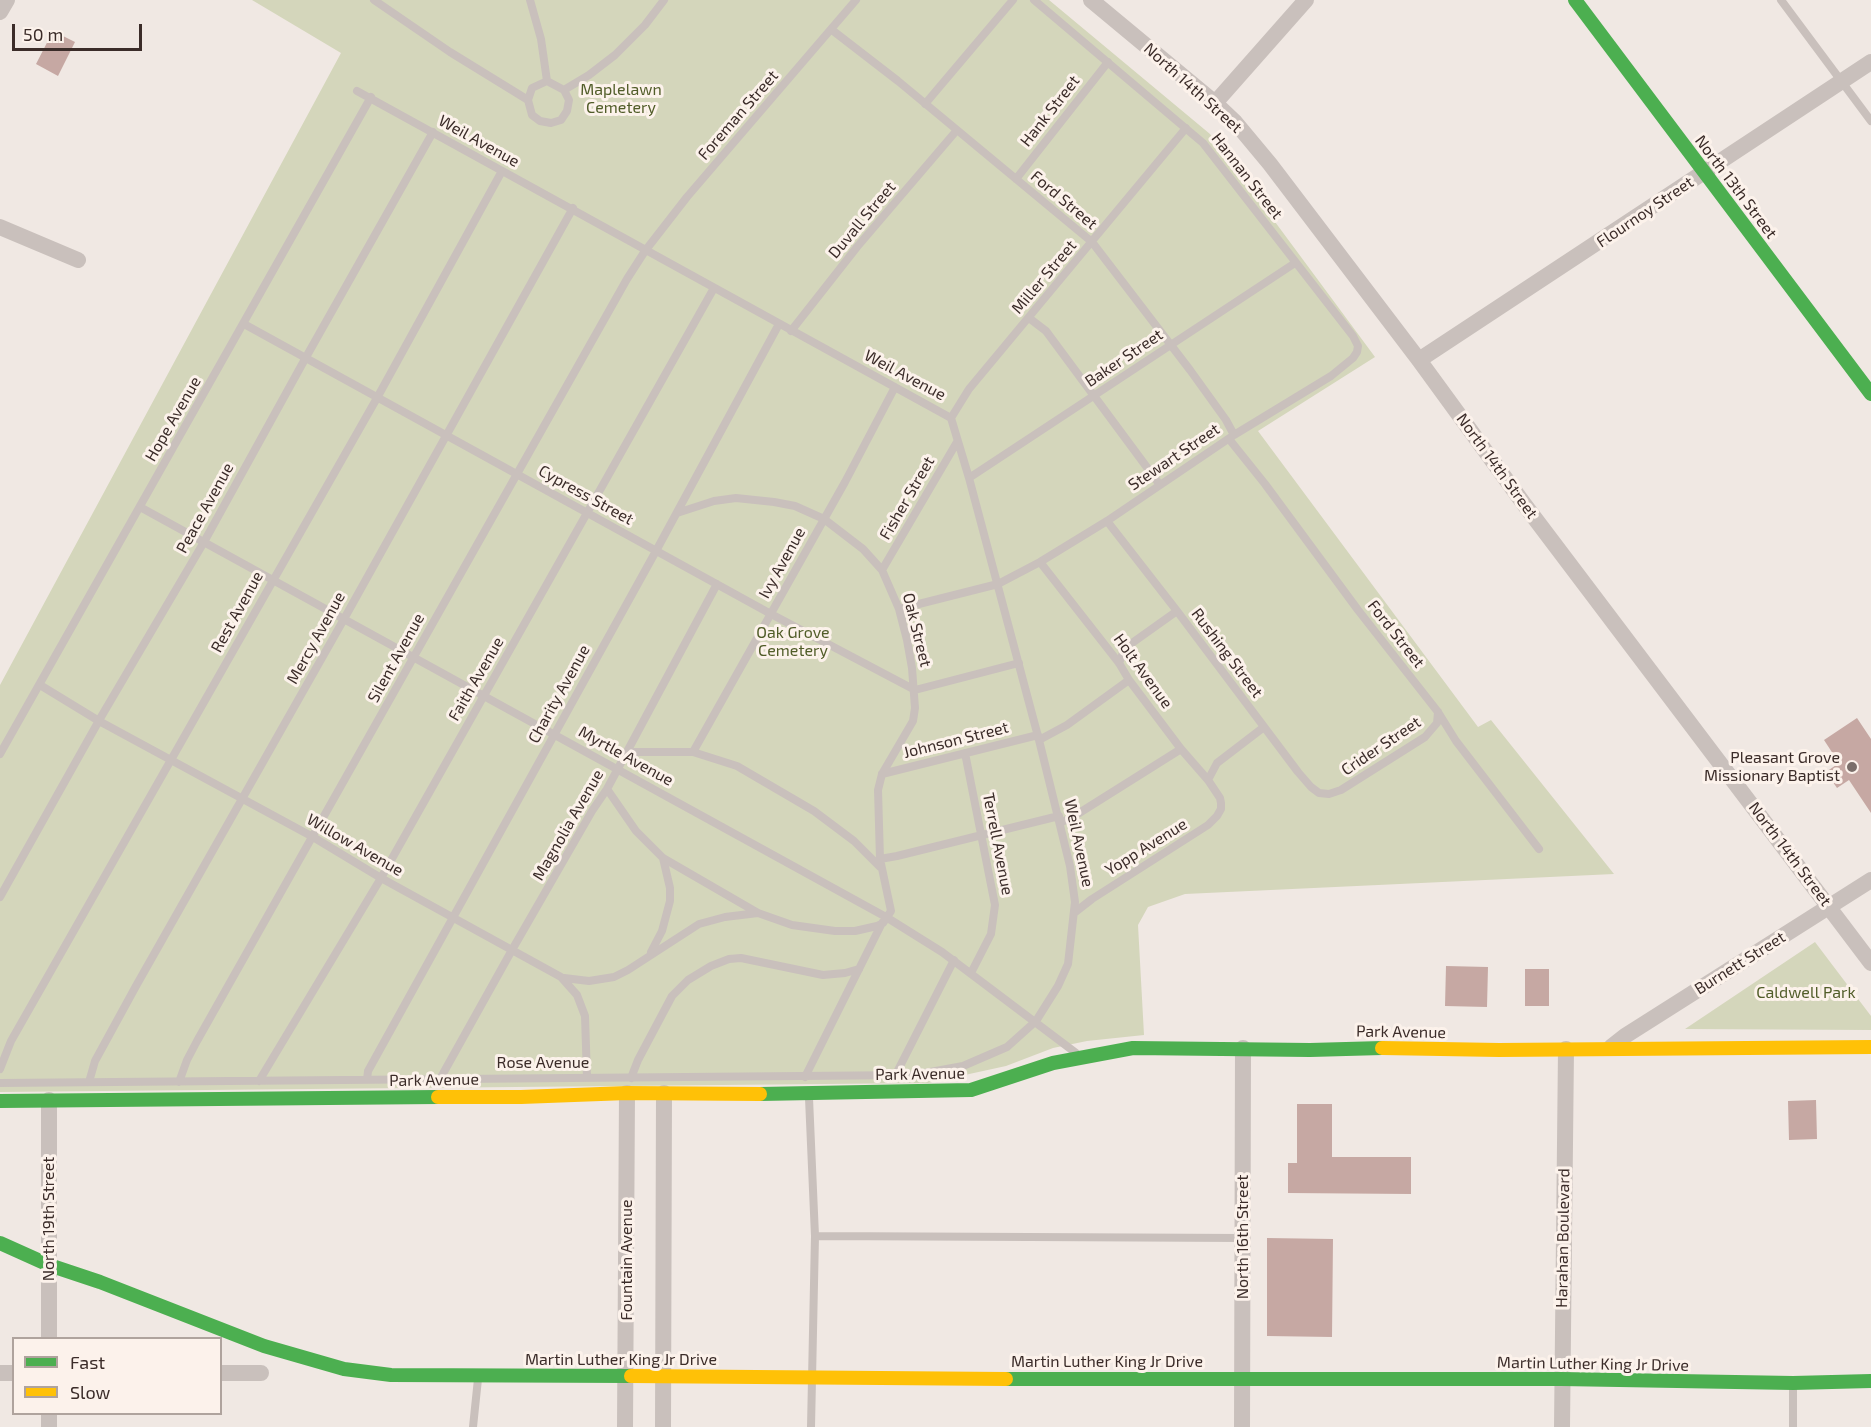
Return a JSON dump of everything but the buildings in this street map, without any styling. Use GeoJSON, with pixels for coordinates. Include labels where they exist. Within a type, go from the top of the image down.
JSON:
{"type":"FeatureCollection","features":[{"type":"Feature","properties":{"kind":"main road","name":"North 13th Street"},"geometry":{"type":"LineString","coordinates":[[1575,0],[1871,394]]}},
{"type":"Feature","properties":{"kind":"main road","name":"Park Avenue"},"geometry":{"type":"LineString","coordinates":[[0,1101],[521,1097],[629,1086],[664,1093],[809,1094],[970,1090],[1053,1063],[1133,1048],[1310,1050],[1356,1047],[1498,1050],[1871,1047]]}},
{"type":"Feature","properties":{"kind":"main road","name":"Martin Luther King Jr Drive"},"geometry":{"type":"LineString","coordinates":[[0,1243],[49,1265],[100,1282],[264,1346],[344,1369],[391,1375],[1242,1380],[1561,1379],[1793,1383],[1871,1381]]}},
{"type":"Feature","properties":{"kind":"street"},"geometry":{"type":"LineString","coordinates":[[0,12],[7,0]]}},
{"type":"Feature","properties":{"kind":"street","name":"North 14th Street"},"geometry":{"type":"LineString","coordinates":[[1090,0],[1215,103],[1235,122],[1270,164],[1871,963]]}},
{"type":"Feature","properties":{"kind":"street"},"geometry":{"type":"LineString","coordinates":[[1215,103],[1306,0]]}},
{"type":"Feature","properties":{"kind":"street","name":"Flournoy Street"},"geometry":{"type":"LineString","coordinates":[[1419,360],[1871,62]]}},
{"type":"Feature","properties":{"kind":"street"},"geometry":{"type":"LineString","coordinates":[[0,227],[78,260]]}},
{"type":"Feature","properties":{"kind":"street","name":"Burnett Street"},"geometry":{"type":"LineString","coordinates":[[1610,1048],[1625,1036],[1871,880]]}},
{"type":"Feature","properties":{"kind":"street","name":"North 16th Street"},"geometry":{"type":"LineString","coordinates":[[1242,1427],[1243,1048]]}},
{"type":"Feature","properties":{"kind":"street","name":"Harahan Boulevard"},"geometry":{"type":"LineString","coordinates":[[1562,1427],[1566,1049]]}},
{"type":"Feature","properties":{"kind":"street","name":"Fountain Avenue"},"geometry":{"type":"LineString","coordinates":[[625,1427],[629,1086]]}},
{"type":"Feature","properties":{"kind":"street"},"geometry":{"type":"LineString","coordinates":[[663,1427],[664,1093]]}},
{"type":"Feature","properties":{"kind":"street","name":"North 19th Street"},"geometry":{"type":"LineString","coordinates":[[49,1100],[49,1337]]}},
{"type":"Feature","properties":{"kind":"street"},"geometry":{"type":"LineString","coordinates":[[222,1373],[261,1373]]}},
{"type":"Feature","properties":{"kind":"lane"},"geometry":{"type":"LineString","coordinates":[[374,0],[450,52],[528,100]]}},
{"type":"Feature","properties":{"kind":"lane"},"geometry":{"type":"LineString","coordinates":[[530,0],[541,39],[547,81]]}},
{"type":"Feature","properties":{"kind":"lane"},"geometry":{"type":"LineString","coordinates":[[564,90],[615,55],[645,25],[664,0]]}},
{"type":"Feature","properties":{"kind":"lane","name":"Foreman Street"},"geometry":{"type":"LineString","coordinates":[[645,251],[687,197],[856,0]]}},
{"type":"Feature","properties":{"kind":"lane"},"geometry":{"type":"LineString","coordinates":[[925,104],[1013,0]]}},
{"type":"Feature","properties":{"kind":"lane","name":"Hannan Street"},"geometry":{"type":"LineString","coordinates":[[1034,0],[1209,150],[1353,336],[1358,346]]}},
{"type":"Feature","properties":{"kind":"lane"},"geometry":{"type":"LineString","coordinates":[[1781,0],[1871,121]]}},
{"type":"Feature","properties":{"kind":"lane","name":"Ford Street"},"geometry":{"type":"LineString","coordinates":[[832,30],[1092,242],[1108,260],[1226,420],[1231,437],[1358,610],[1438,712],[1456,741],[1539,849]]}},
{"type":"Feature","properties":{"kind":"lane","name":"Hank Street"},"geometry":{"type":"LineString","coordinates":[[1016,179],[1108,62]]}},
{"type":"Feature","properties":{"kind":"lane"},"geometry":{"type":"LineString","coordinates":[[547,81],[564,90],[569,100],[567,111],[561,120],[551,123],[540,121],[532,115],[528,100],[532,88],[547,81]]}},
{"type":"Feature","properties":{"kind":"lane","name":"Weil Avenue"},"geometry":{"type":"LineString","coordinates":[[357,91],[951,418],[1039,738],[1073,884],[1075,902],[1068,964],[1058,986],[1036,1021]]}},
{"type":"Feature","properties":{"kind":"lane","name":"Hope Avenue"},"geometry":{"type":"LineString","coordinates":[[0,754],[371,98]]}},
{"type":"Feature","properties":{"kind":"lane","name":"Miller Street"},"geometry":{"type":"LineString","coordinates":[[951,418],[969,389],[1186,129]]}},
{"type":"Feature","properties":{"kind":"lane","name":"Duvall Street"},"geometry":{"type":"LineString","coordinates":[[791,331],[857,247],[957,130]]}},
{"type":"Feature","properties":{"kind":"lane","name":"Peace Avenue"},"geometry":{"type":"LineString","coordinates":[[0,897],[99,721],[204,542],[304,358],[433,132]]}},
{"type":"Feature","properties":{"kind":"lane","name":"Rest Avenue"},"geometry":{"type":"LineString","coordinates":[[0,1069],[11,1041],[377,398],[502,171]]}},
{"type":"Feature","properties":{"kind":"lane","name":"Mercy Avenue"},"geometry":{"type":"LineString","coordinates":[[89,1082],[95,1061],[573,208]]}},
{"type":"Feature","properties":{"kind":"lane","name":"Silent Avenue"},"geometry":{"type":"LineString","coordinates":[[179,1082],[197,1041],[516,474],[645,251]]}},
{"type":"Feature","properties":{"kind":"lane","name":"Baker Street"},"geometry":{"type":"LineString","coordinates":[[969,478],[1295,263]]}},
{"type":"Feature","properties":{"kind":"lane","name":"Faith Avenue"},"geometry":{"type":"LineString","coordinates":[[259,1081],[381,878],[714,288]]}},
{"type":"Feature","properties":{"kind":"lane"},"geometry":{"type":"LineString","coordinates":[[1029,318],[1046,331],[1160,485]]}},
{"type":"Feature","properties":{"kind":"lane","name":"Cypress Street"},"geometry":{"type":"LineString","coordinates":[[244,324],[771,614],[915,690]]}},
{"type":"Feature","properties":{"kind":"lane","name":"Charity Avenue"},"geometry":{"type":"LineString","coordinates":[[367,1080],[368,1071],[779,324]]}},
{"type":"Feature","properties":{"kind":"lane","name":"Stewart Street"},"geometry":{"type":"LineString","coordinates":[[899,609],[998,584],[1040,562],[1107,521],[1231,437],[1331,376],[1353,358],[1358,346]]}},
{"type":"Feature","properties":{"kind":"lane","name":"Ivy Avenue"},"geometry":{"type":"LineString","coordinates":[[693,752],[895,387]]}},
{"type":"Feature","properties":{"kind":"lane","name":"Fisher Street"},"geometry":{"type":"LineString","coordinates":[[882,570],[957,442]]}},
{"type":"Feature","properties":{"kind":"lane","name":"Oak Street"},"geometry":{"type":"LineString","coordinates":[[677,513],[714,501],[736,498],[795,506],[824,519],[862,549],[882,570],[899,609],[915,690],[913,721],[882,774],[878,790],[880,863],[891,911],[884,920],[805,1077]]}},
{"type":"Feature","properties":{"kind":"lane","name":"Myrtle Avenue"},"geometry":{"type":"LineString","coordinates":[[140,507],[617,769],[954,960],[1081,1057]]}},
{"type":"Feature","properties":{"kind":"lane","name":"Rushing Street"},"geometry":{"type":"LineString","coordinates":[[1107,521],[1311,787],[1319,793],[1329,794]]}},
{"type":"Feature","properties":{"kind":"lane","name":"Holt Avenue"},"geometry":{"type":"LineString","coordinates":[[1040,562],[1220,798]]}},
{"type":"Feature","properties":{"kind":"lane","name":"Magnolia Avenue"},"geometry":{"type":"LineString","coordinates":[[441,1079],[512,950],[607,789],[717,584]]}},
{"type":"Feature","properties":{"kind":"lane"},"geometry":{"type":"LineString","coordinates":[[1119,663],[1125,648],[1177,611]]}},
{"type":"Feature","properties":{"kind":"lane"},"geometry":{"type":"LineString","coordinates":[[915,690],[1019,663]]}},
{"type":"Feature","properties":{"kind":"lane","name":"Johnson Street"},"geometry":{"type":"LineString","coordinates":[[882,774],[965,753],[1039,738],[1067,725],[1130,680]]}},
{"type":"Feature","properties":{"kind":"lane","name":"Willow Avenue"},"geometry":{"type":"LineString","coordinates":[[40,685],[99,721],[243,798],[381,878],[561,977],[578,995],[585,1016],[587,1078]]}},
{"type":"Feature","properties":{"kind":"lane","name":"Crider Street"},"geometry":{"type":"LineString","coordinates":[[1329,794],[1341,790],[1425,737],[1437,723],[1438,712]]}},
{"type":"Feature","properties":{"kind":"lane"},"geometry":{"type":"LineString","coordinates":[[1208,780],[1217,763],[1264,727]]}},
{"type":"Feature","properties":{"kind":"lane"},"geometry":{"type":"LineString","coordinates":[[627,752],[648,750],[693,752],[737,766],[797,799],[880,863],[980,836],[1076,815],[1181,748]]}},
{"type":"Feature","properties":{"kind":"lane","name":"Terrell Avenue"},"geometry":{"type":"LineString","coordinates":[[965,753],[980,836],[992,882],[995,913],[991,934],[971,973]]}},
{"type":"Feature","properties":{"kind":"lane"},"geometry":{"type":"LineString","coordinates":[[607,789],[636,831],[663,858],[758,913],[792,925],[835,932],[855,931],[877,926],[884,920]]}},
{"type":"Feature","properties":{"kind":"lane","name":"Yopp Avenue"},"geometry":{"type":"LineString","coordinates":[[1074,913],[1092,899],[1208,825],[1221,808],[1220,798]]}},
{"type":"Feature","properties":{"kind":"lane"},"geometry":{"type":"LineString","coordinates":[[649,956],[662,931],[669,901],[670,888],[663,858]]}},
{"type":"Feature","properties":{"kind":"lane"},"geometry":{"type":"LineString","coordinates":[[561,977],[589,981],[614,977],[699,924],[725,917],[758,913]]}},
{"type":"Feature","properties":{"kind":"lane"},"geometry":{"type":"LineString","coordinates":[[629,1086],[638,1060],[672,996],[688,980],[711,966],[729,959],[741,958],[824,975],[845,974],[859,969]]}},
{"type":"Feature","properties":{"kind":"lane"},"geometry":{"type":"LineString","coordinates":[[895,1076],[954,960]]}},
{"type":"Feature","properties":{"kind":"lane","name":"Rose Avenue"},"geometry":{"type":"LineString","coordinates":[[0,1083],[587,1078],[629,1086],[805,1077],[895,1076],[963,1066],[1007,1047],[1036,1021]]}},
{"type":"Feature","properties":{"kind":"lane"},"geometry":{"type":"LineString","coordinates":[[809,1094],[815,1236],[811,1427]]}},
{"type":"Feature","properties":{"kind":"lane"},"geometry":{"type":"LineString","coordinates":[[815,1236],[1244,1238]]}},
{"type":"Feature","properties":{"kind":"lane"},"geometry":{"type":"LineString","coordinates":[[473,1427],[478,1376]]}},
{"type":"Feature","properties":{"kind":"lane"},"geometry":{"type":"LineString","coordinates":[[1793,1383],[1793,1427]]}},
{"type":"Feature","properties":{"kind":"green space","name":"Oak Grove Cemetery"},"geometry":{"type":"Polygon","coordinates":[[[252,0],[1049,0],[1210,134],[1375,357],[1258,431],[1478,727],[1491,720],[1614,874],[1185,894],[1148,907],[1138,925],[1144,1035],[1087,1041],[1053,1048],[1006,1066],[928,1083],[0,1092],[0,685],[341,53],[252,0]]]}},
{"type":"Feature","properties":{"kind":"green space","name":"Caldwell Park"},"geometry":{"type":"Polygon","coordinates":[[[1815,942],[1871,1016],[1871,1030],[1685,1029],[1815,942]]]}},
{"type":"Feature","properties":{"kind":"traffic: fast"},"geometry":{"type":"LineString","coordinates":[[1575,0],[1871,394]]}},
{"type":"Feature","properties":{"kind":"traffic: fast"},"geometry":{"type":"LineString","coordinates":[[760,1094],[971,1090],[1053,1063],[1133,1048],[1310,1050],[1382,1048]]}},
{"type":"Feature","properties":{"kind":"traffic: fast"},"geometry":{"type":"LineString","coordinates":[[0,1101],[438,1097]]}},
{"type":"Feature","properties":{"kind":"traffic: fast"},"geometry":{"type":"LineString","coordinates":[[0,1243],[49,1265],[100,1282],[264,1346],[344,1369],[391,1375],[631,1376]]}},
{"type":"Feature","properties":{"kind":"traffic: fast"},"geometry":{"type":"LineString","coordinates":[[1006,1379],[1561,1379],[1793,1383],[1871,1381]]}},
{"type":"Feature","properties":{"kind":"traffic: slow"},"geometry":{"type":"LineString","coordinates":[[1382,1048],[1499,1050],[1871,1047]]}},
{"type":"Feature","properties":{"kind":"traffic: slow"},"geometry":{"type":"LineString","coordinates":[[438,1097],[627,1093],[760,1094]]}},
{"type":"Feature","properties":{"kind":"traffic: slow"},"geometry":{"type":"LineString","coordinates":[[631,1376],[1006,1379]]}},
{"type":"Feature","properties":{"kind":"place","name":"Pleasant Grove Missionary Baptist"},"geometry":{"type":"Point","coordinates":[1852,767]}},
{"type":"Feature","properties":{"kind":"park label","name":"Maplelawn Cemetery"},"geometry":{"type":"Point","coordinates":[621,99]}}]}
